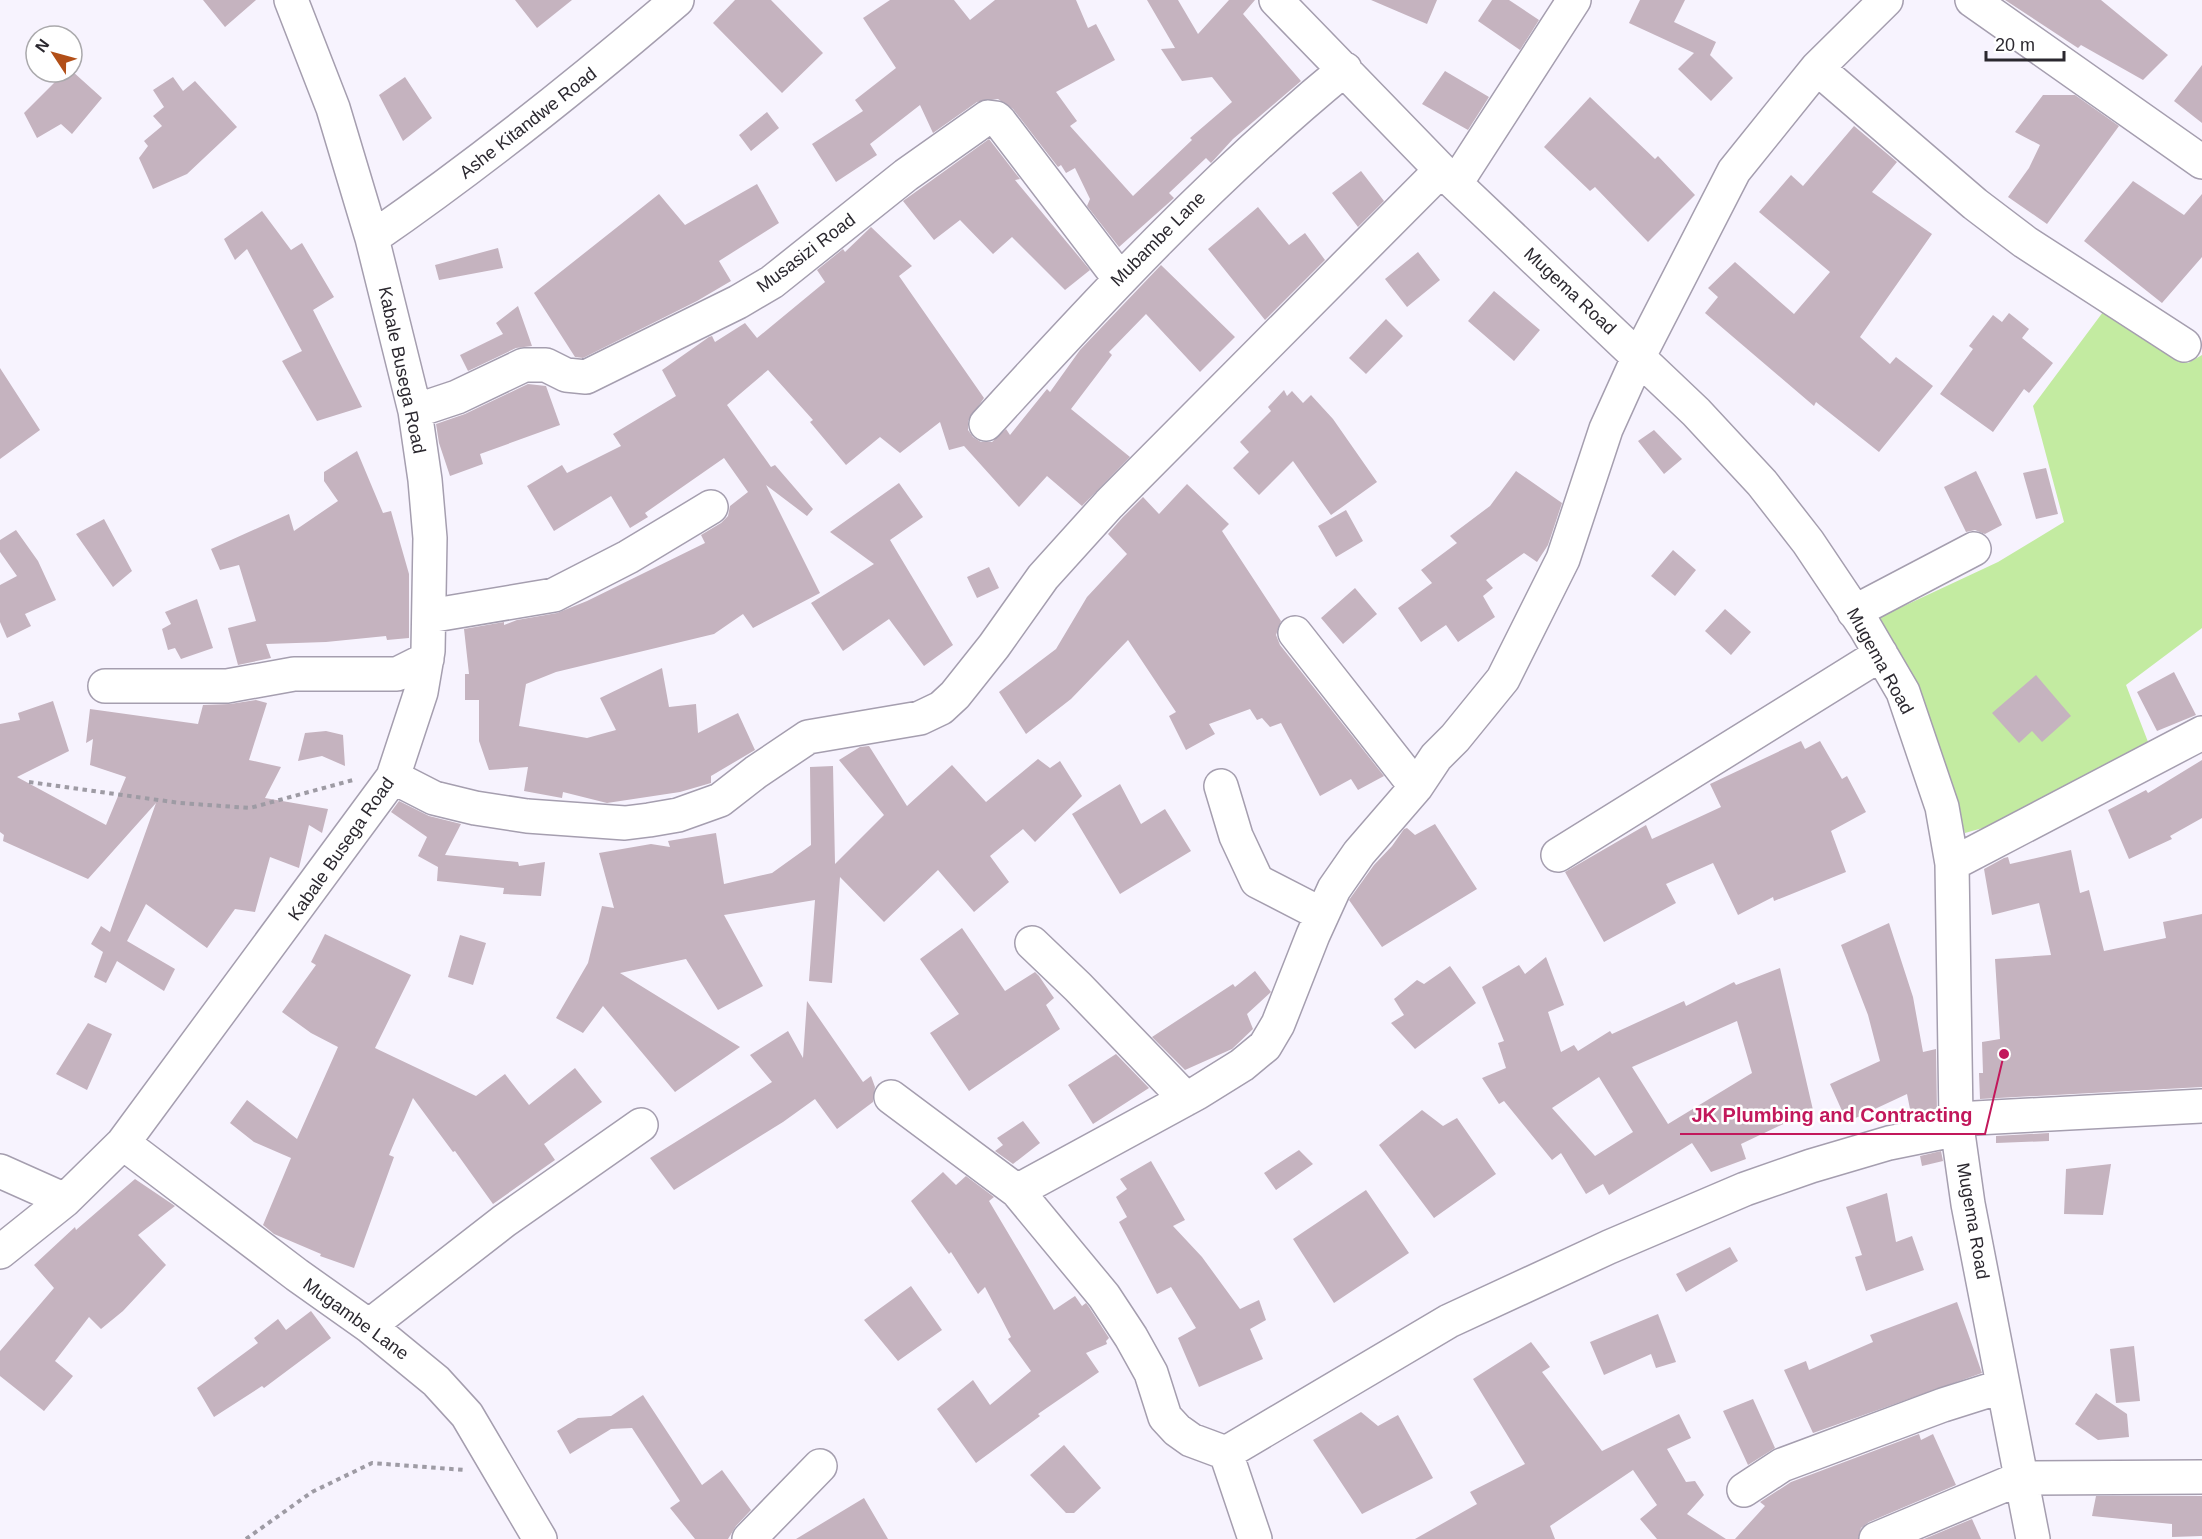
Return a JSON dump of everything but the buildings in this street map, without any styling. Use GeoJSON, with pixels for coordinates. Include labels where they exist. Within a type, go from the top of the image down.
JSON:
{"type":"FeatureCollection","features":[{"type":"Feature","properties":{"kind":"street","name":"Kabale Busega Road"},"geometry":{"type":"LineString","coordinates":[[0,1252],[65,1200],[123,1143],[393,777],[408,737],[427,659],[430,538],[425,480],[415,411],[372,238],[333,108],[291,0]]}},
{"type":"Feature","properties":{"kind":"street","name":"Ashe Kitandwe Road"},"geometry":{"type":"LineString","coordinates":[[372,238],[505,142],[576,86],[677,0]]}},
{"type":"Feature","properties":{"kind":"street","name":"Mugema Road"},"geometry":{"type":"LineString","coordinates":[[1276,0],[1448,176],[1639,356],[1762,483],[1808,542],[1903,692],[1920,735],[1942,807],[1952,864],[1957,1124],[1968,1204],[2032,1539]]}},
{"type":"Feature","properties":{"kind":"street"},"geometry":{"type":"LineString","coordinates":[[393,777],[434,798],[475,808],[527,816],[625,823],[650,820],[678,815],[720,800],[756,772],[808,737],[920,718],[941,708],[955,695],[994,646],[1042,577],[1109,504],[1448,176],[1574,0]]}},
{"type":"Feature","properties":{"kind":"street"},"geometry":{"type":"LineString","coordinates":[[1972,0],[2202,162]]}},
{"type":"Feature","properties":{"kind":"street"},"geometry":{"type":"LineString","coordinates":[[1017,1191],[1186,1098],[1242,1065],[1265,1046],[1278,1024],[1321,914],[1334,889],[1359,853],[1416,787],[1436,757],[1455,738],[1503,679],[1563,559],[1606,429],[1639,356],[1734,171],[1817,68],[1878,2]]}},
{"type":"Feature","properties":{"kind":"street"},"geometry":{"type":"LineString","coordinates":[[1817,68],[1975,204],[2025,242],[2184,345]]}},
{"type":"Feature","properties":{"kind":"street","name":"Mubambe Lane"},"geometry":{"type":"LineString","coordinates":[[986,424],[1119,278],[1277,125],[1345,69]]}},
{"type":"Feature","properties":{"kind":"street","name":"Musasizi Road"},"geometry":{"type":"LineString","coordinates":[[415,411],[457,396],[524,365],[546,365],[566,375],[586,377],[738,303],[772,282],[906,175],[988,117],[996,118],[1000,122],[1119,278]]}},
{"type":"Feature","properties":{"kind":"street"},"geometry":{"type":"LineString","coordinates":[[429,616],[554,595],[628,558],[711,507]]}},
{"type":"Feature","properties":{"kind":"street"},"geometry":{"type":"LineString","coordinates":[[1854,612],[1974,549]]}},
{"type":"Feature","properties":{"kind":"street"},"geometry":{"type":"LineString","coordinates":[[1295,633],[1416,787]]}},
{"type":"Feature","properties":{"kind":"street"},"geometry":{"type":"LineString","coordinates":[[1558,855],[1881,654]]}},
{"type":"Feature","properties":{"kind":"street"},"geometry":{"type":"LineString","coordinates":[[105,686],[227,686],[294,674],[397,674],[427,659]]}},
{"type":"Feature","properties":{"kind":"street"},"geometry":{"type":"LineString","coordinates":[[1952,864],[2202,733]]}},
{"type":"Feature","properties":{"kind":"street"},"geometry":{"type":"LineString","coordinates":[[1221,786],[1236,836],[1257,881],[1321,914]]}},
{"type":"Feature","properties":{"kind":"street"},"geometry":{"type":"LineString","coordinates":[[1032,943],[1186,1098]]}},
{"type":"Feature","properties":{"kind":"street"},"geometry":{"type":"LineString","coordinates":[[891,1097],[1017,1191],[1104,1296],[1131,1337],[1151,1373],[1165,1417],[1191,1440],[1226,1453]]}},
{"type":"Feature","properties":{"kind":"street"},"geometry":{"type":"LineString","coordinates":[[1226,1453],[1449,1321],[1608,1247],[1744,1189],[1810,1166],[1957,1124],[2202,1106]]}},
{"type":"Feature","properties":{"kind":"street"},"geometry":{"type":"LineString","coordinates":[[369,1326],[504,1221],[641,1125]]}},
{"type":"Feature","properties":{"kind":"street","name":"Mugambe Lane"},"geometry":{"type":"LineString","coordinates":[[123,1143],[297,1275],[369,1326],[436,1381],[467,1415],[540,1539]]}},
{"type":"Feature","properties":{"kind":"street"},"geometry":{"type":"LineString","coordinates":[[0,1171],[65,1200]]}},
{"type":"Feature","properties":{"kind":"street"},"geometry":{"type":"LineString","coordinates":[[1744,1490],[1782,1465],[1943,1405],[2003,1386]]}},
{"type":"Feature","properties":{"kind":"street"},"geometry":{"type":"LineString","coordinates":[[1226,1453],[1256,1539]]}},
{"type":"Feature","properties":{"kind":"street"},"geometry":{"type":"LineString","coordinates":[[748,1539],[820,1466]]}},
{"type":"Feature","properties":{"kind":"street"},"geometry":{"type":"LineString","coordinates":[[1876,1539],[2021,1478],[2202,1477]]}},
{"type":"Feature","properties":{"kind":"path"},"geometry":{"type":"LineString","coordinates":[[29,782],[180,803],[250,808],[356,779],[393,777]]}},
{"type":"Feature","properties":{"kind":"path"},"geometry":{"type":"LineString","coordinates":[[246,1539],[312,1492],[372,1463],[502,1472]]}},
{"type":"Feature","properties":{"kind":"green space"},"geometry":{"type":"Polygon","coordinates":[[[2103,312],[2188,363],[2202,355],[2202,628],[2126,685],[2150,747],[2018,818],[1965,833],[1930,723],[1876,619],[1998,562],[2064,522],[2033,406],[2103,312]]]}},
{"type":"Feature","properties":{"kind":"place","name":"JK Plumbing and Contracting"},"geometry":{"type":"Point","coordinates":[2004,1054]}}]}
